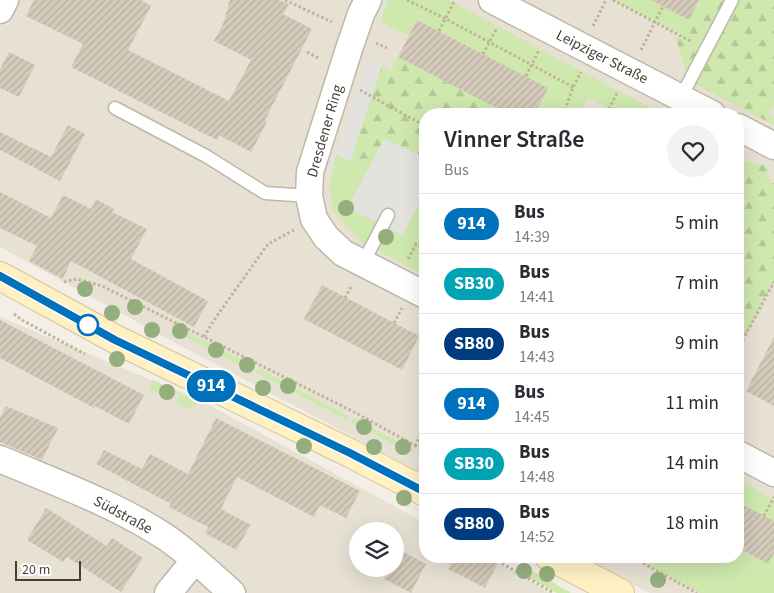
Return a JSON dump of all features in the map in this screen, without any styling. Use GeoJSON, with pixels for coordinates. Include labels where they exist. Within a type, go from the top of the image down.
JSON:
{"type":"FeatureCollection","features":[{"type":"Feature","properties":{"kind":"main road"},"geometry":{"type":"LineString","coordinates":[[0,276],[115,340],[350,453],[419,489]]}},
{"type":"Feature","properties":{"kind":"main road"},"geometry":{"type":"LineString","coordinates":[[562,563],[620,593]]}},
{"type":"Feature","properties":{"kind":"street"},"geometry":{"type":"LineString","coordinates":[[0,10],[5,0]]}},
{"type":"Feature","properties":{"kind":"street","name":"Dresdener Ring"},"geometry":{"type":"LineString","coordinates":[[311,207],[310,172],[361,14],[368,0]]}},
{"type":"Feature","properties":{"kind":"street","name":"Leipziger Straße"},"geometry":{"type":"LineString","coordinates":[[507,8],[701,108]]}},
{"type":"Feature","properties":{"kind":"street"},"geometry":{"type":"LineString","coordinates":[[744,130],[774,146]]}},
{"type":"Feature","properties":{"kind":"street"},"geometry":{"type":"LineString","coordinates":[[311,207],[326,237],[343,253],[358,273],[415,298]]}},
{"type":"Feature","properties":{"kind":"street"},"geometry":{"type":"LineString","coordinates":[[744,457],[774,473]]}},
{"type":"Feature","properties":{"kind":"street","name":"Südstraße"},"geometry":{"type":"LineString","coordinates":[[0,459],[113,507],[167,538],[232,593]]}},
{"type":"Feature","properties":{"kind":"street"},"geometry":{"type":"LineString","coordinates":[[168,593],[195,560]]}},
{"type":"Feature","properties":{"kind":"lane"},"geometry":{"type":"LineString","coordinates":[[681,97],[732,0]]}},
{"type":"Feature","properties":{"kind":"lane"},"geometry":{"type":"LineString","coordinates":[[114,108],[206,156],[265,192],[311,207]]}},
{"type":"Feature","properties":{"kind":"lane"},"geometry":{"type":"LineString","coordinates":[[358,273],[388,215]]}},
{"type":"Feature","properties":{"kind":"path"},"geometry":{"type":"LineString","coordinates":[[407,0],[573,87]]}},
{"type":"Feature","properties":{"kind":"path"},"geometry":{"type":"LineString","coordinates":[[439,31],[456,0]]}},
{"type":"Feature","properties":{"kind":"path"},"geometry":{"type":"LineString","coordinates":[[590,31],[606,0]]}},
{"type":"Feature","properties":{"kind":"path"},"geometry":{"type":"LineString","coordinates":[[613,0],[706,49]]}},
{"type":"Feature","properties":{"kind":"path"},"geometry":{"type":"LineString","coordinates":[[638,55],[664,6]]}},
{"type":"Feature","properties":{"kind":"path"},"geometry":{"type":"LineString","coordinates":[[483,54],[507,8]]}},
{"type":"Feature","properties":{"kind":"path"},"geometry":{"type":"LineString","coordinates":[[526,76],[542,43]]}},
{"type":"Feature","properties":{"kind":"path"},"geometry":{"type":"LineString","coordinates":[[307,52],[328,63]]}},
{"type":"Feature","properties":{"kind":"path"},"geometry":{"type":"LineString","coordinates":[[566,108],[573,87],[584,65]]}},
{"type":"Feature","properties":{"kind":"path"},"geometry":{"type":"LineString","coordinates":[[610,108],[622,84]]}},
{"type":"Feature","properties":{"kind":"path"},"geometry":{"type":"LineString","coordinates":[[355,87],[419,123]]}},
{"type":"Feature","properties":{"kind":"path"},"geometry":{"type":"LineString","coordinates":[[204,337],[268,244],[311,207]]}},
{"type":"Feature","properties":{"kind":"path"},"geometry":{"type":"LineString","coordinates":[[404,266],[416,244],[419,246]]}},
{"type":"Feature","properties":{"kind":"path"},"geometry":{"type":"LineString","coordinates":[[345,298],[358,273]]}},
{"type":"Feature","properties":{"kind":"path"},"geometry":{"type":"LineString","coordinates":[[61,283],[77,279],[102,286],[356,414],[419,448]]}},
{"type":"Feature","properties":{"kind":"path"},"geometry":{"type":"LineString","coordinates":[[744,338],[772,289],[774,282]]}},
{"type":"Feature","properties":{"kind":"path"},"geometry":{"type":"LineString","coordinates":[[394,323],[415,298]]}},
{"type":"Feature","properties":{"kind":"path"},"geometry":{"type":"LineString","coordinates":[[415,446],[419,438]]}},
{"type":"Feature","properties":{"kind":"path"},"geometry":{"type":"LineString","coordinates":[[764,516],[774,497]]}},
{"type":"Feature","properties":{"kind":"path"},"geometry":{"type":"LineString","coordinates":[[501,563],[554,593]]}},
{"type":"Feature","properties":{"kind":"path"},"geometry":{"type":"LineString","coordinates":[[643,563],[697,593]]}},
{"type":"Feature","properties":{"kind":"shaded area"},"geometry":{"type":"Polygon","coordinates":[[[0,0],[774,0],[774,593],[650,593],[593,563],[744,563],[744,108],[419,108],[419,472],[166,338],[0,247],[0,0]]]}},
{"type":"Feature","properties":{"kind":"shaded area"},"geometry":{"type":"Polygon","coordinates":[[[368,58],[382,65],[350,162],[336,154],[368,58]]]}},
{"type":"Feature","properties":{"kind":"shaded area"},"geometry":{"type":"Polygon","coordinates":[[[384,139],[419,155],[419,204],[402,235],[348,208],[384,139]]]}},
{"type":"Feature","properties":{"kind":"shaded area"},"geometry":{"type":"Polygon","coordinates":[[[0,317],[202,401],[419,520],[419,563],[498,563],[551,593],[0,593],[0,317]]]}},
{"type":"Feature","properties":{"kind":"green space"},"geometry":{"type":"Polygon","coordinates":[[[388,0],[448,0],[651,108],[608,108],[588,98],[582,108],[538,108],[548,88],[417,20],[409,36],[380,21],[388,0]]]}},
{"type":"Feature","properties":{"kind":"green space"},"geometry":{"type":"Polygon","coordinates":[[[613,0],[652,0],[689,19],[699,0],[708,0],[696,19],[681,34],[613,0]]]}},
{"type":"Feature","properties":{"kind":"green space"},"geometry":{"type":"Polygon","coordinates":[[[708,0],[774,0],[774,104],[768,114],[774,117],[774,125],[689,81],[676,39],[696,19],[708,0]]]}},
{"type":"Feature","properties":{"kind":"green space"},"geometry":{"type":"Polygon","coordinates":[[[398,57],[496,108],[419,108],[419,155],[384,139],[367,171],[350,162],[382,65],[391,71],[398,57]]]}},
{"type":"Feature","properties":{"kind":"green space"},"geometry":{"type":"Polygon","coordinates":[[[336,154],[367,171],[348,208],[402,235],[419,204],[419,272],[360,241],[333,211],[329,187],[336,154]]]}},
{"type":"Feature","properties":{"kind":"green space"},"geometry":{"type":"Polygon","coordinates":[[[744,161],[766,165],[771,182],[774,183],[774,282],[744,337],[744,161]]]}},
{"type":"Feature","properties":{"kind":"green space"},"geometry":{"type":"Polygon","coordinates":[[[177,327],[254,366],[253,369],[247,369],[175,331],[177,327]]]}},
{"type":"Feature","properties":{"kind":"green space"},"geometry":{"type":"Polygon","coordinates":[[[259,369],[349,416],[347,420],[256,373],[259,369]]]}},
{"type":"Feature","properties":{"kind":"green space"},"geometry":{"type":"Polygon","coordinates":[[[153,380],[198,402],[193,407],[187,408],[176,403],[180,396],[178,393],[174,394],[170,400],[148,388],[153,380]]]}},
{"type":"Feature","properties":{"kind":"green space"},"geometry":{"type":"Polygon","coordinates":[[[353,418],[413,449],[411,453],[351,423],[353,418]]]}},
{"type":"Feature","properties":{"kind":"green space"},"geometry":{"type":"Polygon","coordinates":[[[744,482],[774,500],[774,521],[744,505],[744,482]]]}},
{"type":"Feature","properties":{"kind":"green space"},"geometry":{"type":"Polygon","coordinates":[[[744,551],[768,564],[774,553],[774,593],[701,593],[643,563],[744,563],[744,551]]]}},
{"type":"Feature","properties":{"kind":"green space"},"geometry":{"type":"Polygon","coordinates":[[[522,566],[538,574],[547,570],[550,572],[551,581],[571,593],[557,593],[519,572],[522,566]]]}},
{"type":"Feature","properties":{"kind":"building"},"geometry":{"type":"Polygon","coordinates":[[[34,0],[141,0],[151,6],[128,50],[229,101],[251,60],[214,41],[223,24],[230,0],[278,0],[289,4],[283,14],[312,29],[265,120],[267,122],[251,152],[219,135],[217,140],[71,67],[83,44],[26,16],[34,0]]]}},
{"type":"Feature","properties":{"kind":"building"},"geometry":{"type":"Polygon","coordinates":[[[651,0],[699,0],[689,20],[651,0]]]}},
{"type":"Feature","properties":{"kind":"building"},"geometry":{"type":"Polygon","coordinates":[[[417,20],[548,88],[538,108],[496,108],[398,57],[417,20]]]}},
{"type":"Feature","properties":{"kind":"building"},"geometry":{"type":"Polygon","coordinates":[[[9,52],[35,65],[19,97],[0,88],[0,70],[9,52]]]}},
{"type":"Feature","properties":{"kind":"building"},"geometry":{"type":"Polygon","coordinates":[[[68,125],[85,134],[60,181],[0,150],[0,132],[51,157],[68,125]]]}},
{"type":"Feature","properties":{"kind":"building"},"geometry":{"type":"Polygon","coordinates":[[[0,192],[51,218],[63,195],[91,209],[96,199],[114,209],[112,212],[147,229],[131,259],[208,301],[194,327],[71,261],[63,279],[29,261],[37,246],[0,228],[0,192]]]}},
{"type":"Feature","properties":{"kind":"building"},"geometry":{"type":"Polygon","coordinates":[[[322,285],[419,336],[402,370],[304,319],[322,285]]]}},
{"type":"Feature","properties":{"kind":"building"},"geometry":{"type":"Polygon","coordinates":[[[0,320],[144,395],[129,424],[95,406],[94,408],[0,358],[0,320]]]}},
{"type":"Feature","properties":{"kind":"building"},"geometry":{"type":"Polygon","coordinates":[[[774,337],[774,406],[746,391],[774,337]]]}},
{"type":"Feature","properties":{"kind":"building"},"geometry":{"type":"Polygon","coordinates":[[[6,406],[58,428],[42,460],[0,442],[0,418],[6,406]]]}},
{"type":"Feature","properties":{"kind":"building"},"geometry":{"type":"Polygon","coordinates":[[[216,418],[360,491],[346,518],[320,505],[314,517],[237,477],[221,509],[251,525],[236,550],[205,533],[208,527],[169,507],[171,504],[96,464],[104,450],[142,469],[150,454],[188,474],[216,418]]]}},
{"type":"Feature","properties":{"kind":"building"},"geometry":{"type":"Polygon","coordinates":[[[744,505],[774,521],[774,553],[768,564],[744,551],[744,505]]]}},
{"type":"Feature","properties":{"kind":"building"},"geometry":{"type":"Polygon","coordinates":[[[46,508],[107,546],[112,538],[143,558],[121,592],[67,557],[63,562],[27,540],[46,508]]]}},
{"type":"Feature","properties":{"kind":"building"},"geometry":{"type":"Polygon","coordinates":[[[404,552],[419,560],[419,563],[426,564],[411,593],[384,579],[385,577],[404,577],[404,552]]]}},
{"type":"Feature","properties":{"kind":"building"},"geometry":{"type":"Polygon","coordinates":[[[451,563],[498,563],[485,588],[448,569],[451,563]]]}},
{"type":"Feature","properties":{"kind":"bus line","name":"914"},"geometry":{"type":"LineString","coordinates":[[0,276],[115,340],[350,453],[419,489]]}}]}
